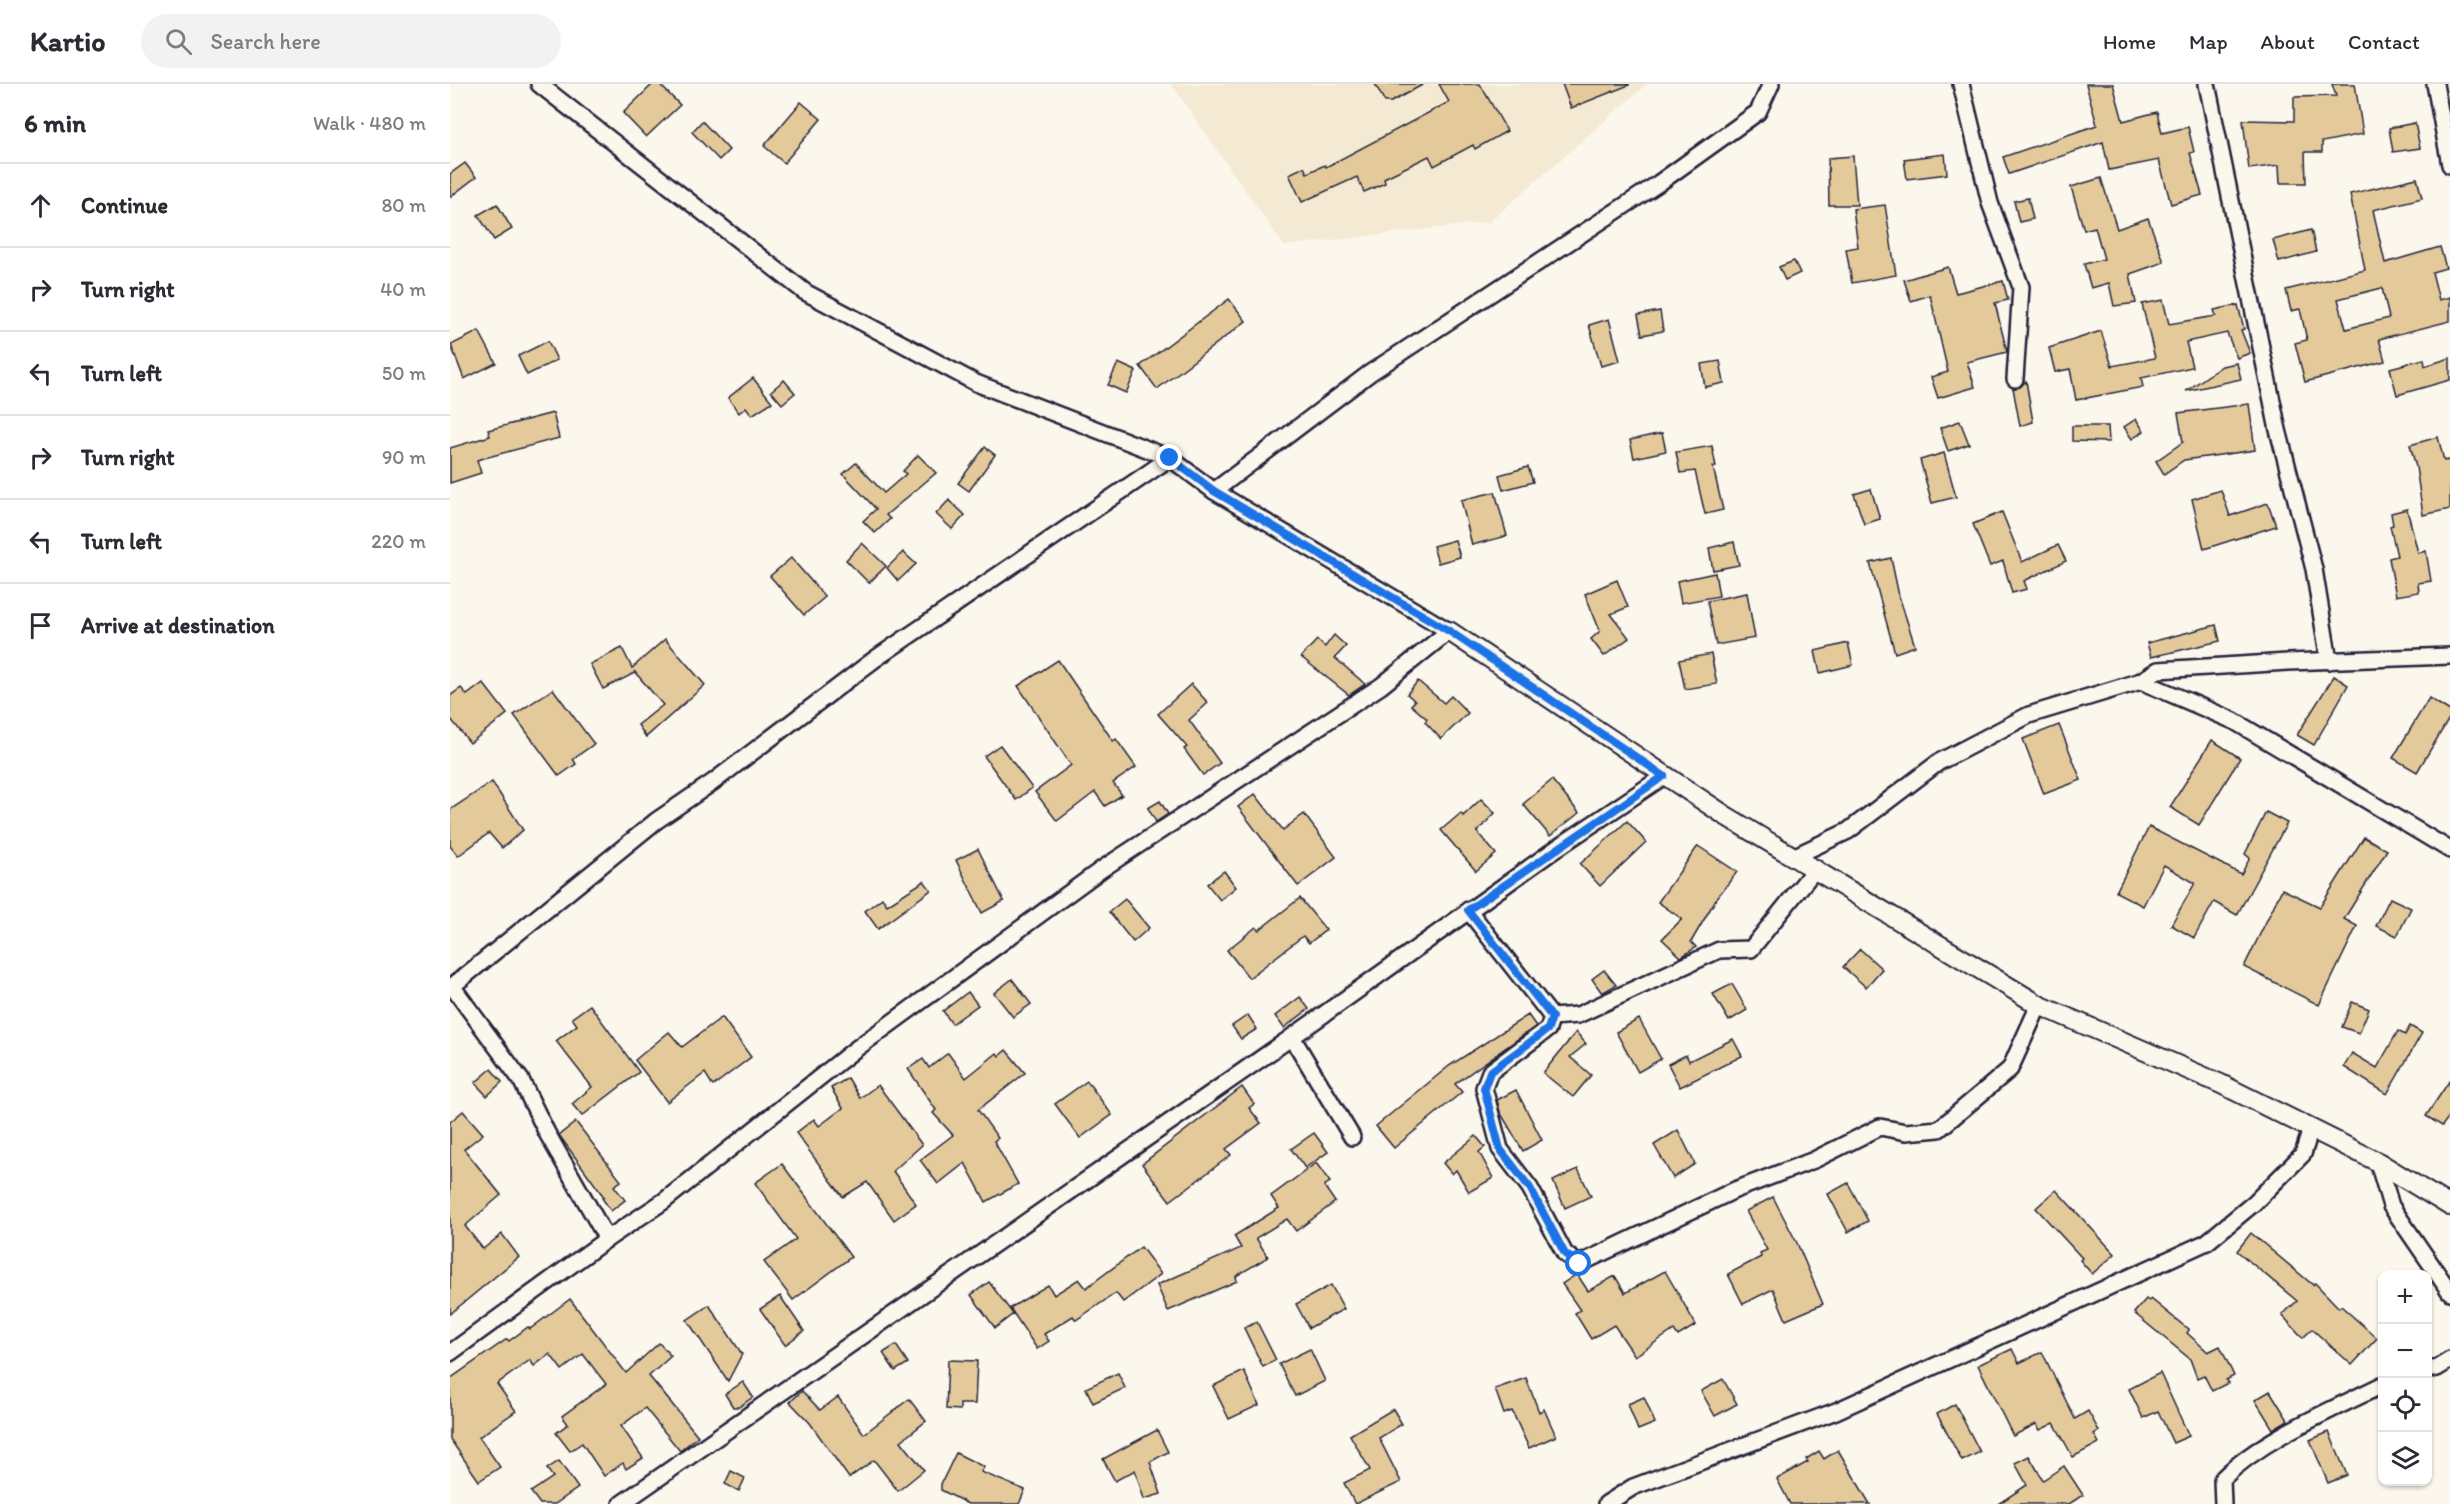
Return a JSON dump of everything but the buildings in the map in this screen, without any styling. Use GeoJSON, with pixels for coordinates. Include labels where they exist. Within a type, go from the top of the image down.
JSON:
{"type":"FeatureCollection","features":[{"type":"Feature","properties":{"kind":"street"},"geometry":{"type":"LineString","coordinates":[[539,84],[805,292],[976,382],[1170,458],[1214,491],[1449,631],[1664,776],[2039,1005],[2221,1084],[2378,1162],[2450,1206]]}},
{"type":"Feature","properties":{"kind":"street"},"geometry":{"type":"LineString","coordinates":[[1214,491],[1370,373],[1659,183],[1758,112],[1770,84]]}},
{"type":"Feature","properties":{"kind":"street"},"geometry":{"type":"LineString","coordinates":[[1961,84],[1990,202],[2021,287],[2015,379]]}},
{"type":"Feature","properties":{"kind":"street"},"geometry":{"type":"LineString","coordinates":[[2207,84],[2278,430],[2314,569],[2329,661]]}},
{"type":"Feature","properties":{"kind":"street"},"geometry":{"type":"LineString","coordinates":[[2435,84],[2450,165]]}},
{"type":"Feature","properties":{"kind":"street"},"geometry":{"type":"LineString","coordinates":[[606,1239],[547,1133],[521,1080],[451,987],[656,821],[713,782],[875,659],[1170,458]]}},
{"type":"Feature","properties":{"kind":"street"},"geometry":{"type":"LineString","coordinates":[[450,1353],[606,1239],[664,1202],[852,1051],[1102,869],[1381,686],[1449,631]]}},
{"type":"Feature","properties":{"kind":"street"},"geometry":{"type":"LineString","coordinates":[[1795,856],[1848,831],[1939,762],[2029,715],[2141,681],[2158,670],[2450,656]]}},
{"type":"Feature","properties":{"kind":"street"},"geometry":{"type":"LineString","coordinates":[[2141,681],[2234,721],[2450,850]]}},
{"type":"Feature","properties":{"kind":"street"},"geometry":{"type":"LineString","coordinates":[[621,1504],[1292,1037],[1468,910],[1664,776]]}},
{"type":"Feature","properties":{"kind":"street"},"geometry":{"type":"LineString","coordinates":[[1552,1017],[1578,1016],[1719,950],[1751,949],[1816,868]]}},
{"type":"Feature","properties":{"kind":"street"},"geometry":{"type":"LineString","coordinates":[[1468,910],[1552,1017]]}},
{"type":"Feature","properties":{"kind":"street"},"geometry":{"type":"LineString","coordinates":[[1552,1017],[1548,1029],[1490,1072],[1484,1088],[1500,1149],[1530,1188],[1565,1254],[1579,1264],[1735,1190],[1814,1161],[1880,1127],[1906,1132],[1939,1129],[2010,1068],[2039,1005]]}},
{"type":"Feature","properties":{"kind":"street"},"geometry":{"type":"LineString","coordinates":[[1292,1037],[1352,1137]]}},
{"type":"Feature","properties":{"kind":"street"},"geometry":{"type":"LineString","coordinates":[[1606,1504],[1633,1487],[1836,1411],[2206,1242],[2254,1203],[2303,1154],[2311,1129]]}},
{"type":"Feature","properties":{"kind":"street"},"geometry":{"type":"LineString","coordinates":[[2378,1162],[2391,1206],[2450,1292]]}},
{"type":"Feature","properties":{"kind":"street"},"geometry":{"type":"LineString","coordinates":[[2432,1369],[2450,1360]]}},
{"type":"Feature","properties":{"kind":"street"},"geometry":{"type":"LineString","coordinates":[[2223,1504],[2222,1479],[2237,1463],[2301,1426],[2378,1387]]}},
{"type":"Feature","properties":{"kind":"shaded area"},"geometry":{"type":"Polygon","coordinates":[[[1171,84],[1647,84],[1489,222],[1284,246],[1171,84]]]}},
{"type":"Feature","properties":{"kind":"route"},"geometry":{"type":"LineString","coordinates":[[1170,458],[1214,491],[1449,631],[1664,776],[1468,910],[1552,1017],[1548,1029],[1490,1072],[1484,1088],[1500,1149],[1530,1188],[1565,1254],[1579,1264]]}}]}
